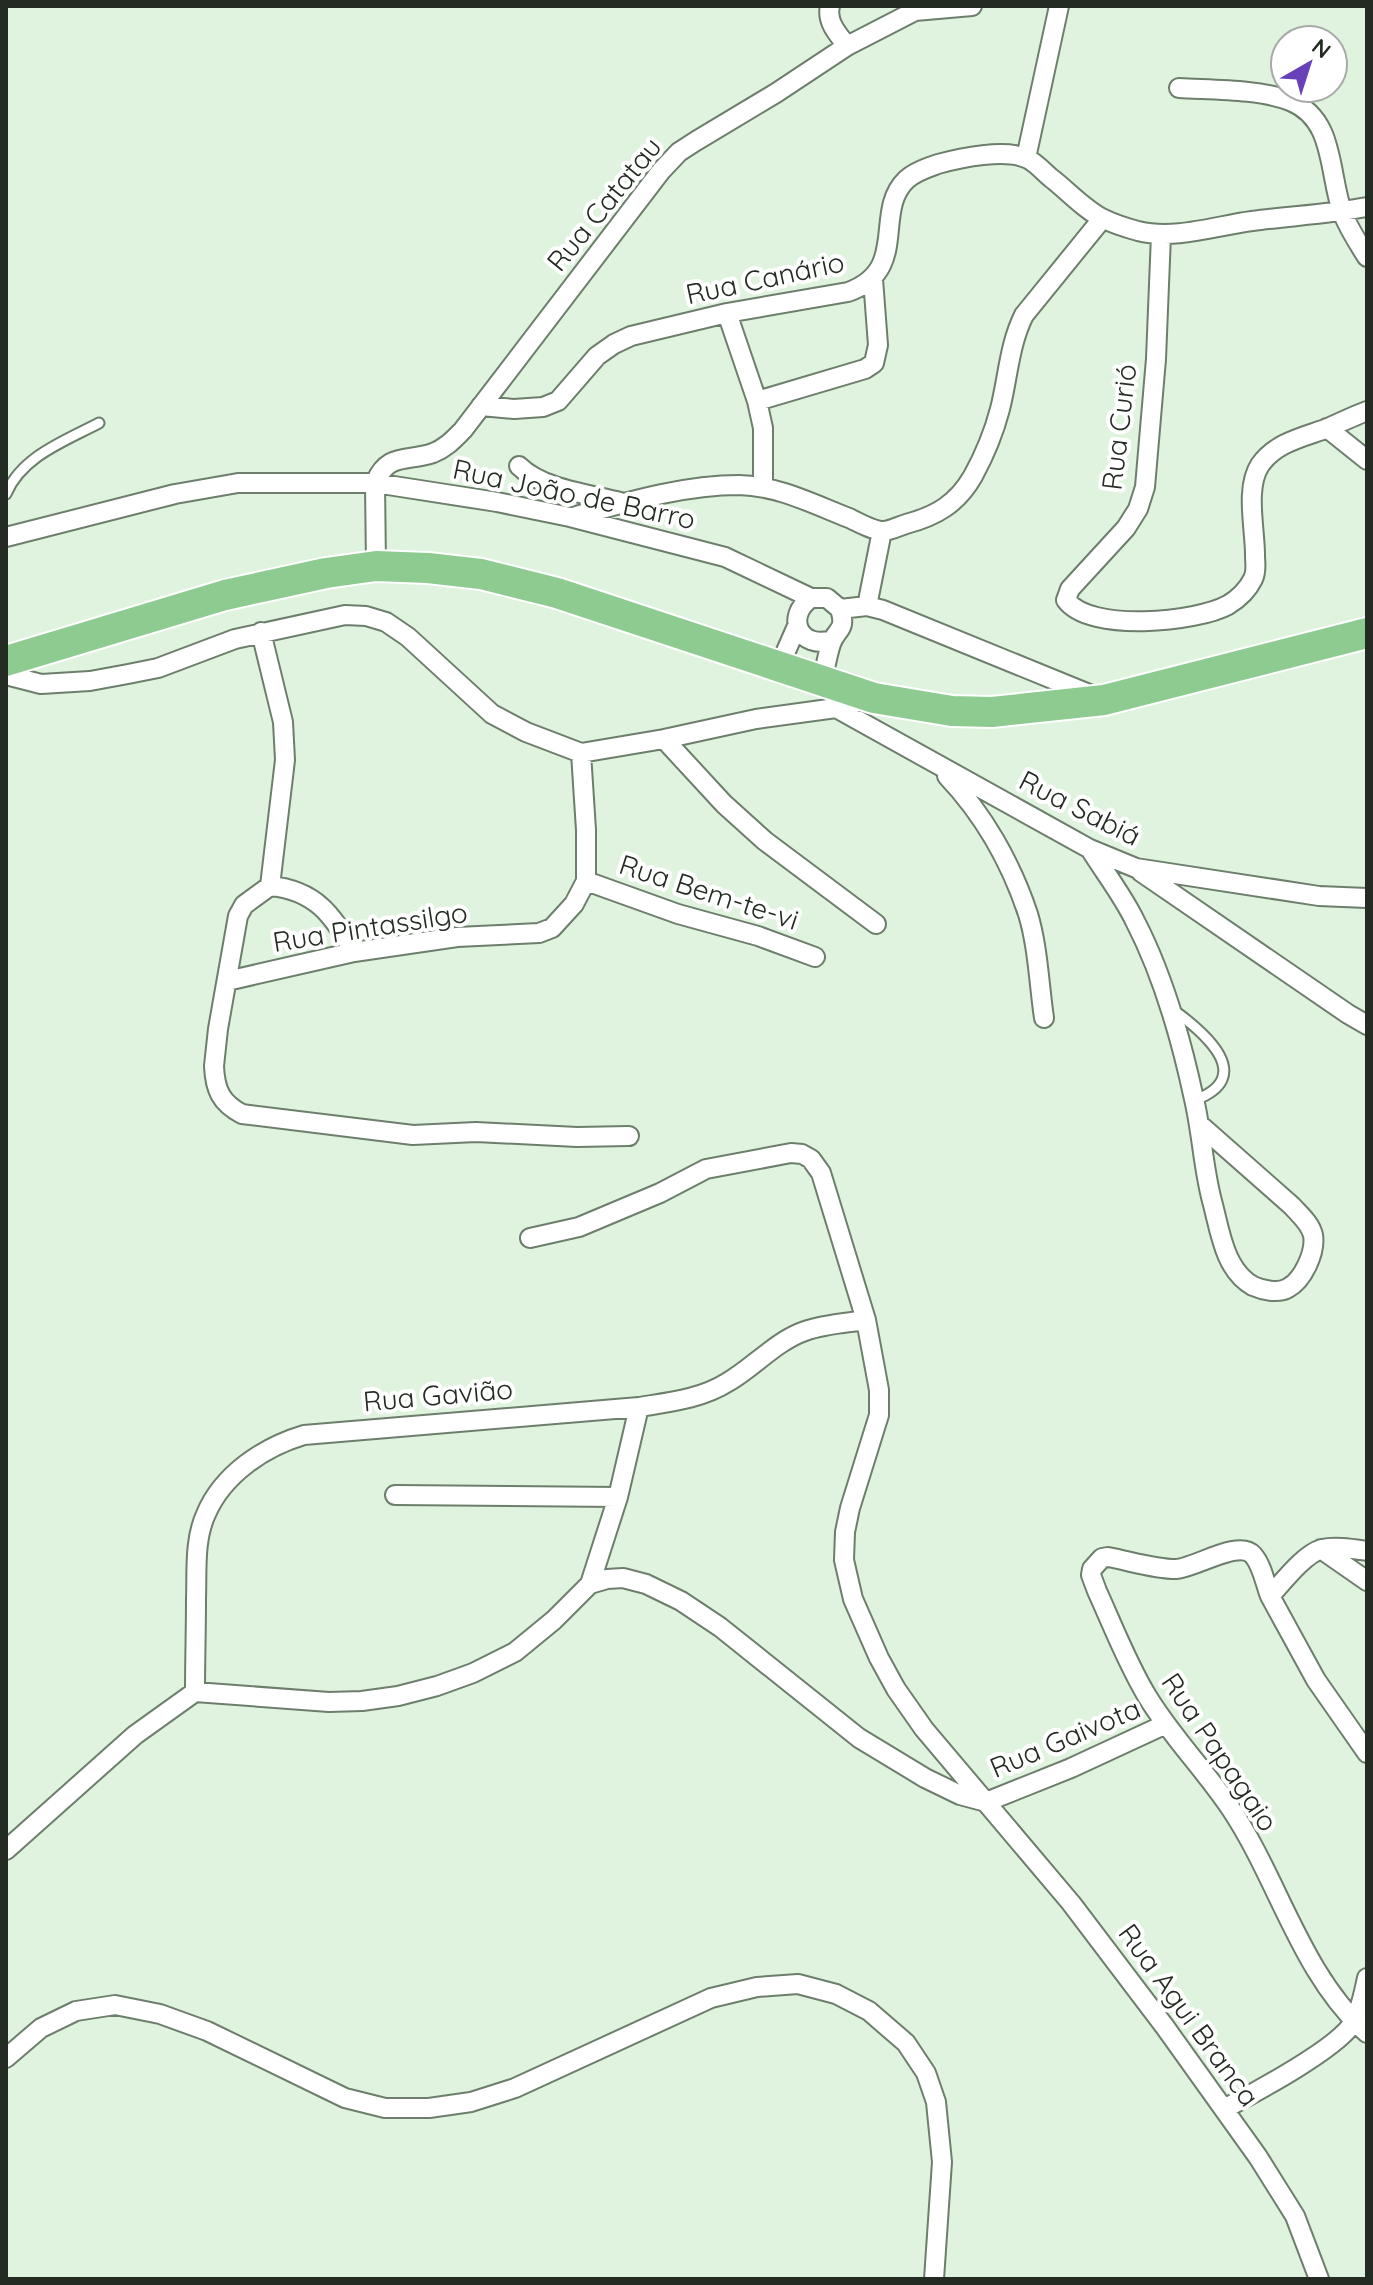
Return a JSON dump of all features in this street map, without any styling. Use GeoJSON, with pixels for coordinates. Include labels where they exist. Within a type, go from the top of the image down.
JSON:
{"type":"FeatureCollection","features":[{"type":"Feature","properties":{"kind":"main road"},"geometry":{"type":"LineString","coordinates":[[6,661],[225,595],[326,573],[376,566],[481,574],[557,593],[779,667],[829,695],[874,698],[952,711],[992,712],[1104,700],[1365,633]]}},
{"type":"Feature","properties":{"kind":"street"},"geometry":{"type":"LineString","coordinates":[[830,6],[830,20],[847,46]]}},
{"type":"Feature","properties":{"kind":"street","name":"Rua Catatau"},"geometry":{"type":"LineString","coordinates":[[375,483],[386,464],[434,452],[449,444],[463,430],[661,171],[679,152],[847,46],[915,11],[972,6]]}},
{"type":"Feature","properties":{"kind":"street"},"geometry":{"type":"LineString","coordinates":[[1059,6],[1026,158],[1102,219],[1137,231],[1161,235],[1367,207]]}},
{"type":"Feature","properties":{"kind":"street"},"geometry":{"type":"LineString","coordinates":[[1179,88],[1240,92],[1277,98],[1304,108],[1316,119],[1323,133],[1342,212],[1367,257]]}},
{"type":"Feature","properties":{"kind":"street","name":"Rua Canário"},"geometry":{"type":"LineString","coordinates":[[481,406],[514,409],[543,407],[558,401],[597,356],[614,344],[641,333],[862,287],[873,279],[886,251],[894,202],[899,188],[907,179],[925,168],[990,154],[1026,158]]}},
{"type":"Feature","properties":{"kind":"street"},"geometry":{"type":"LineString","coordinates":[[570,517],[623,503],[708,487],[740,485],[763,487],[805,499],[882,531],[925,519],[946,508],[960,495],[973,475],[989,441],[999,411],[1015,332],[1024,315],[1102,219]]}},
{"type":"Feature","properties":{"kind":"street","name":"Rua Curió"},"geometry":{"type":"LineString","coordinates":[[1161,235],[1156,359],[1145,487],[1138,509],[1126,528],[1070,589],[1066,600],[1074,608],[1103,619],[1137,622],[1202,613],[1231,604],[1255,573],[1252,485],[1259,467],[1270,454],[1288,442],[1327,428]]}},
{"type":"Feature","properties":{"kind":"street"},"geometry":{"type":"LineString","coordinates":[[757,401],[865,369],[874,363],[878,345],[873,279]]}},
{"type":"Feature","properties":{"kind":"street"},"geometry":{"type":"LineString","coordinates":[[727,313],[763,428],[763,487]]}},
{"type":"Feature","properties":{"kind":"street"},"geometry":{"type":"LineString","coordinates":[[1367,411],[1327,428],[1367,460]]}},
{"type":"Feature","properties":{"kind":"street"},"geometry":{"type":"LineString","coordinates":[[519,466],[535,479],[554,486],[623,503]]}},
{"type":"Feature","properties":{"kind":"street","name":"Rua João de Barro"},"geometry":{"type":"LineString","coordinates":[[6,537],[175,494],[238,483],[375,483],[570,517],[725,557],[811,598],[827,598],[840,609],[867,606],[883,610],[1104,700]]}},
{"type":"Feature","properties":{"kind":"street"},"geometry":{"type":"LineString","coordinates":[[375,483],[376,566]]}},
{"type":"Feature","properties":{"kind":"street"},"geometry":{"type":"LineString","coordinates":[[867,606],[882,531]]}},
{"type":"Feature","properties":{"kind":"street"},"geometry":{"type":"LineString","coordinates":[[779,667],[797,626],[797,614],[802,604],[811,598]]}},
{"type":"Feature","properties":{"kind":"street"},"geometry":{"type":"LineString","coordinates":[[797,626],[802,635],[811,641],[821,643],[832,640],[842,626],[840,609]]}},
{"type":"Feature","properties":{"kind":"street"},"geometry":{"type":"LineString","coordinates":[[6,675],[41,684],[90,681],[158,668],[261,632],[345,615],[366,616],[386,622],[408,637],[492,714],[526,732],[581,753],[756,719],[829,695],[832,640]]}},
{"type":"Feature","properties":{"kind":"street"},"geometry":{"type":"LineString","coordinates":[[261,632],[283,722],[285,760],[270,886]]}},
{"type":"Feature","properties":{"kind":"street","name":"Rua Sabiá"},"geometry":{"type":"LineString","coordinates":[[829,695],[934,762],[1090,849],[1136,868],[1319,896],[1367,898]]}},
{"type":"Feature","properties":{"kind":"street"},"geometry":{"type":"LineString","coordinates":[[664,739],[724,804],[765,841],[876,924]]}},
{"type":"Feature","properties":{"kind":"street"},"geometry":{"type":"LineString","coordinates":[[581,753],[586,881]]}},
{"type":"Feature","properties":{"kind":"street"},"geometry":{"type":"LineString","coordinates":[[934,762],[967,797],[986,825],[1028,914],[1044,1018]]}},
{"type":"Feature","properties":{"kind":"street"},"geometry":{"type":"LineString","coordinates":[[1090,849],[1135,920],[1172,1009],[1195,1100],[1206,1179],[1232,1267],[1254,1286],[1276,1291],[1288,1289],[1300,1278],[1312,1249],[1313,1237],[1306,1221],[1199,1124]]}},
{"type":"Feature","properties":{"kind":"street"},"geometry":{"type":"LineString","coordinates":[[1136,868],[1358,1015],[1367,1025]]}},
{"type":"Feature","properties":{"kind":"street","name":"Rua Pintassilgo"},"geometry":{"type":"LineString","coordinates":[[227,981],[354,952],[457,937],[539,933],[552,928],[564,918],[586,881]]}},
{"type":"Feature","properties":{"kind":"street","name":"Rua Bem-te-vi"},"geometry":{"type":"LineString","coordinates":[[586,881],[815,957]]}},
{"type":"Feature","properties":{"kind":"street"},"geometry":{"type":"LineString","coordinates":[[354,952],[341,929],[320,905],[290,888],[270,886],[244,905],[238,916],[214,1066],[218,1095],[227,1106],[242,1114],[413,1135],[476,1132],[629,1136]]}},
{"type":"Feature","properties":{"kind":"street","name":"Rua Agui Branca"},"geometry":{"type":"LineString","coordinates":[[530,1238],[579,1227],[660,1193],[706,1169],[791,1153],[811,1159],[821,1173],[866,1320],[879,1390],[879,1415],[850,1508],[844,1560],[853,1599],[879,1658],[924,1729],[1071,1903],[1224,2109],[1295,2216],[1319,2279]]}},
{"type":"Feature","properties":{"kind":"street","name":"Rua Gavião"},"geometry":{"type":"LineString","coordinates":[[195,1692],[197,1551],[205,1516],[217,1494],[260,1454],[304,1435],[639,1407],[695,1397],[726,1384],[788,1339],[805,1331],[866,1320]]}},
{"type":"Feature","properties":{"kind":"street"},"geometry":{"type":"LineString","coordinates":[[6,1850],[135,1735],[195,1692],[329,1702],[362,1701],[437,1686],[473,1673],[515,1652],[554,1620],[590,1584],[618,1497],[639,1407]]}},
{"type":"Feature","properties":{"kind":"street"},"geometry":{"type":"LineString","coordinates":[[395,1495],[618,1497]]}},
{"type":"Feature","properties":{"kind":"street"},"geometry":{"type":"LineString","coordinates":[[1367,1551],[1321,1549],[1307,1558],[1270,1596],[1316,1680],[1367,1753]]}},
{"type":"Feature","properties":{"kind":"street"},"geometry":{"type":"LineString","coordinates":[[1321,1549],[1367,1581]]}},
{"type":"Feature","properties":{"kind":"street","name":"Rua Papagaio"},"geometry":{"type":"LineString","coordinates":[[1270,1596],[1259,1566],[1253,1555],[1245,1550],[1236,1550],[1178,1569],[1108,1557],[1102,1558],[1092,1569],[1091,1575],[1146,1695],[1232,1810],[1314,1967],[1360,2028]]}},
{"type":"Feature","properties":{"kind":"street"},"geometry":{"type":"LineString","coordinates":[[590,1584],[623,1578],[646,1584],[681,1601],[720,1627],[859,1738],[925,1778],[960,1795],[986,1802]]}},
{"type":"Feature","properties":{"kind":"street","name":"Rua Gaivota"},"geometry":{"type":"LineString","coordinates":[[986,1802],[1071,1768],[1166,1724]]}},
{"type":"Feature","properties":{"kind":"street"},"geometry":{"type":"LineString","coordinates":[[1224,2109],[1360,2028],[1367,1978]]}},
{"type":"Feature","properties":{"kind":"street"},"geometry":{"type":"LineString","coordinates":[[6,2058],[41,2028],[76,2011],[115,2005],[160,2014],[207,2031],[345,2098],[385,2108],[429,2108],[471,2102],[515,2088],[711,1998],[757,1987],[798,1984],[836,1994],[869,2011],[906,2043],[926,2073],[936,2102],[942,2162],[934,2279]]}},
{"type":"Feature","properties":{"kind":"lane"},"geometry":{"type":"LineString","coordinates":[[6,494],[29,462],[99,423]]}},
{"type":"Feature","properties":{"kind":"lane"},"geometry":{"type":"LineString","coordinates":[[1172,1009],[1215,1047],[1224,1064],[1221,1084],[1211,1094],[1195,1100]]}}]}
